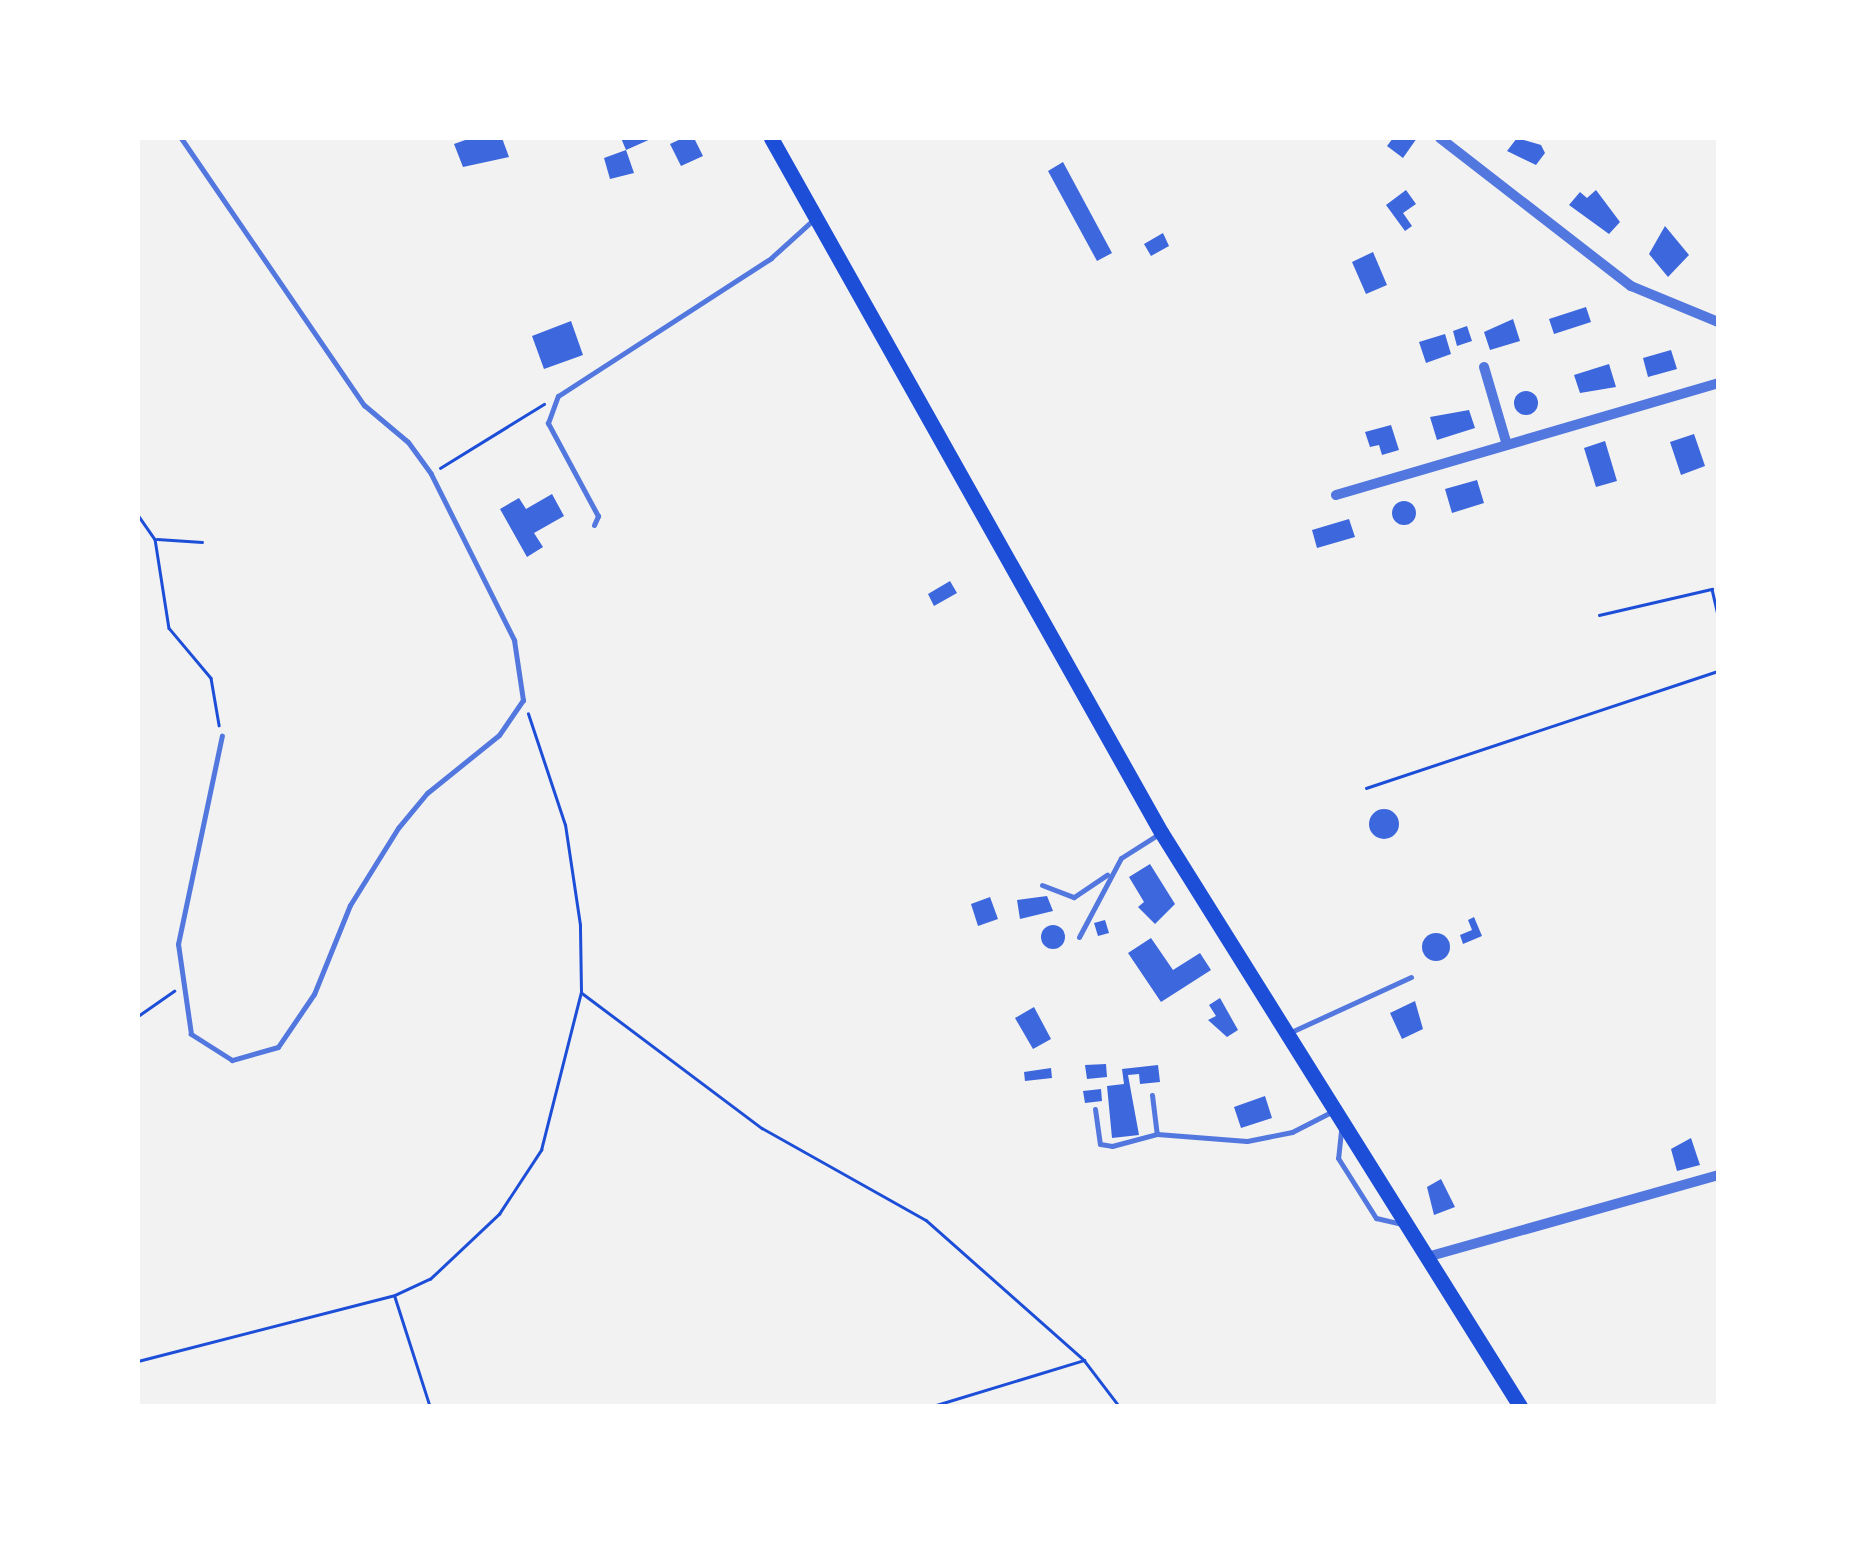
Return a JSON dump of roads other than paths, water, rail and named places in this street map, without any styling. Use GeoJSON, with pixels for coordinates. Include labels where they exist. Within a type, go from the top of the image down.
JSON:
{"type":"FeatureCollection","features":[{"type":"Feature","properties":{"kind":"main road"},"geometry":{"type":"LineString","coordinates":[[771,138],[1161,832],[1283,1036],[1520,1406]]}},
{"type":"Feature","properties":{"kind":"street"},"geometry":{"type":"LineString","coordinates":[[1440,138],[1632,286],[1718,322]]}},
{"type":"Feature","properties":{"kind":"street"},"geometry":{"type":"LineString","coordinates":[[1484,367],[1507,444]]}},
{"type":"Feature","properties":{"kind":"street"},"geometry":{"type":"LineString","coordinates":[[1336,494],[1718,383]]}},
{"type":"Feature","properties":{"kind":"street"},"geometry":{"type":"LineString","coordinates":[[1427,1257],[1718,1176]]}},
{"type":"Feature","properties":{"kind":"lane"},"geometry":{"type":"LineString","coordinates":[[181,138],[364,405],[408,442],[431,474],[514,640],[524,700],[499,735],[426,792],[398,828],[350,905],[314,994],[278,1047],[232,1060],[191,1034],[178,944],[222,736]]}},
{"type":"Feature","properties":{"kind":"lane"},"geometry":{"type":"LineString","coordinates":[[594,525],[598,516],[548,424],[558,396],[771,258],[816,216]]}},
{"type":"Feature","properties":{"kind":"lane"},"geometry":{"type":"LineString","coordinates":[[1042,885],[1074,896],[1161,832]]}},
{"type":"Feature","properties":{"kind":"lane"},"geometry":{"type":"LineString","coordinates":[[1079,936],[1110,873]]}},
{"type":"Feature","properties":{"kind":"lane"},"geometry":{"type":"LineString","coordinates":[[1283,1036],[1412,977]]}},
{"type":"Feature","properties":{"kind":"lane"},"geometry":{"type":"LineString","coordinates":[[1152,1095],[1157,1134]]}},
{"type":"Feature","properties":{"kind":"lane"},"geometry":{"type":"LineString","coordinates":[[1095,1109],[1100,1144],[1134,1144],[1157,1134],[1247,1142],[1292,1132],[1332,1112]]}}]}
